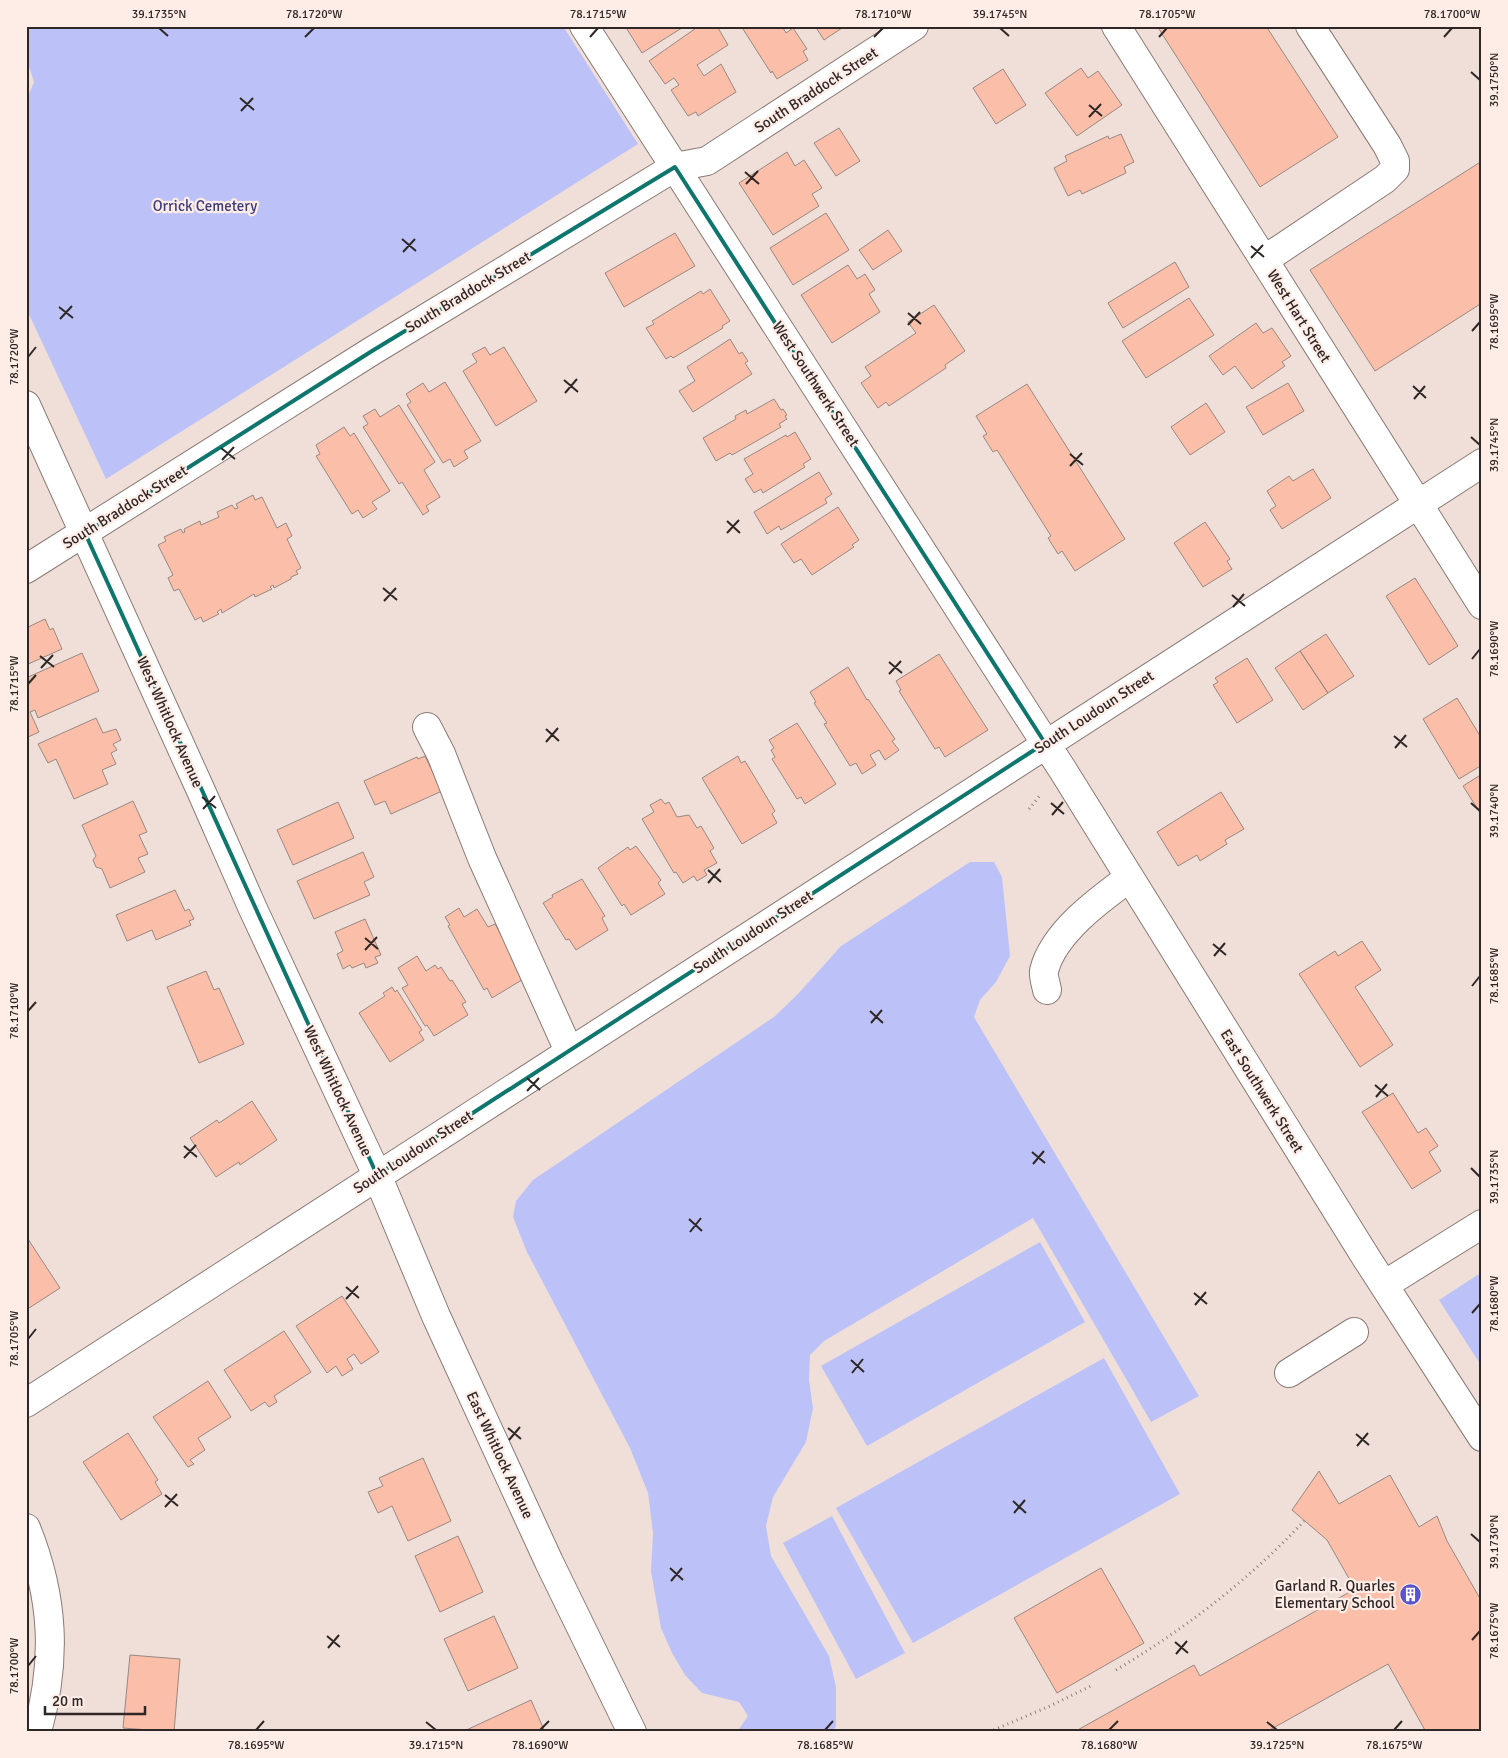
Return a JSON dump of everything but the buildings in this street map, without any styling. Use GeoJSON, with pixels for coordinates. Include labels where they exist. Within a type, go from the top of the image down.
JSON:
{"type":"FeatureCollection","features":[{"type":"Feature","properties":{"kind":"street","name":"West Southwerk Street"},"geometry":{"type":"LineString","coordinates":[[584,26],[1045,743]]}},
{"type":"Feature","properties":{"kind":"street","name":"South Braddock Street"},"geometry":{"type":"LineString","coordinates":[[26,569],[380,346],[675,167],[707,161],[914,26]]}},
{"type":"Feature","properties":{"kind":"street","name":"West Hart Street"},"geometry":{"type":"LineString","coordinates":[[1116,26],[1482,605]]}},
{"type":"Feature","properties":{"kind":"street"},"geometry":{"type":"LineString","coordinates":[[1264,260],[1385,179],[1395,169],[1395,161],[1387,145],[1310,26]]}},
{"type":"Feature","properties":{"kind":"street","name":"West Whitlock Avenue"},"geometry":{"type":"LineString","coordinates":[[26,406],[252,909],[377,1175]]}},
{"type":"Feature","properties":{"kind":"street","name":"South Loudoun Street"},"geometry":{"type":"LineString","coordinates":[[26,1403],[1045,743],[1482,463]]}},
{"type":"Feature","properties":{"kind":"street"},"geometry":{"type":"LineString","coordinates":[[427,727],[442,754],[482,858],[569,1051]]}},
{"type":"Feature","properties":{"kind":"street","name":"East Southwerk Street"},"geometry":{"type":"LineString","coordinates":[[1045,743],[1384,1285],[1482,1437]]}},
{"type":"Feature","properties":{"kind":"street"},"geometry":{"type":"LineString","coordinates":[[1047,990],[1044,972],[1056,947],[1091,906],[1129,878]]}},
{"type":"Feature","properties":{"kind":"street","name":"East Whitlock Avenue"},"geometry":{"type":"LineString","coordinates":[[377,1175],[440,1324],[549,1562],[632,1732]]}},
{"type":"Feature","properties":{"kind":"street"},"geometry":{"type":"LineString","coordinates":[[1384,1285],[1482,1224]]}},
{"type":"Feature","properties":{"kind":"street"},"geometry":{"type":"LineString","coordinates":[[1289,1373],[1354,1332]]}},
{"type":"Feature","properties":{"kind":"street"},"geometry":{"type":"LineString","coordinates":[[26,1528],[38,1558],[49,1605],[51,1654],[45,1702],[37,1732]]}},
{"type":"Feature","properties":{"kind":"path"},"geometry":{"type":"LineString","coordinates":[[1029,809],[1042,793]]}},
{"type":"Feature","properties":{"kind":"path"},"geometry":{"type":"LineString","coordinates":[[1116,1670],[1172,1635],[1242,1583],[1304,1521]]}},
{"type":"Feature","properties":{"kind":"path"},"geometry":{"type":"LineString","coordinates":[[989,1732],[1050,1706],[1092,1685]]}},
{"type":"Feature","properties":{"kind":"highlighted area"},"geometry":{"type":"Polygon","coordinates":[[[675,167],[1045,743],[377,1175],[85,533],[372,351],[675,167]]]}},
{"type":"Feature","properties":{"kind":"green space","name":"Orrick Cemetery"},"geometry":{"type":"Polygon","coordinates":[[[26,26],[563,26],[638,144],[106,479],[26,308],[26,101],[34,82],[26,57],[26,26]]]}},
{"type":"Feature","properties":{"kind":"green space"},"geometry":{"type":"Polygon","coordinates":[[[970,862],[994,862],[1002,877],[1010,956],[996,982],[980,1000],[974,1017],[1199,1396],[1151,1422],[1033,1218],[824,1341],[810,1355],[809,1380],[813,1408],[806,1442],[773,1497],[766,1526],[771,1556],[829,1656],[836,1687],[836,1726],[833,1732],[737,1732],[748,1716],[739,1702],[702,1693],[685,1675],[672,1653],[661,1628],[651,1571],[653,1533],[648,1493],[630,1448],[527,1252],[513,1217],[516,1201],[533,1180],[774,1017],[798,994],[841,946],[970,862]]]}},
{"type":"Feature","properties":{"kind":"green space"},"geometry":{"type":"Polygon","coordinates":[[[1040,1242],[1085,1322],[867,1446],[821,1366],[1040,1242]]]}},
{"type":"Feature","properties":{"kind":"green space"},"geometry":{"type":"Polygon","coordinates":[[[1482,1272],[1482,1367],[1439,1300],[1482,1272]]]}},
{"type":"Feature","properties":{"kind":"green space"},"geometry":{"type":"Polygon","coordinates":[[[1104,1358],[1180,1494],[913,1643],[836,1508],[1104,1358]]]}},
{"type":"Feature","properties":{"kind":"green space"},"geometry":{"type":"Polygon","coordinates":[[[832,1516],[905,1653],[856,1679],[783,1543],[832,1516]]]}},
{"type":"Feature","properties":{"kind":"place","name":"Garland R. Quarles Elementary School"},"geometry":{"type":"Point","coordinates":[1411,1595]}}]}
